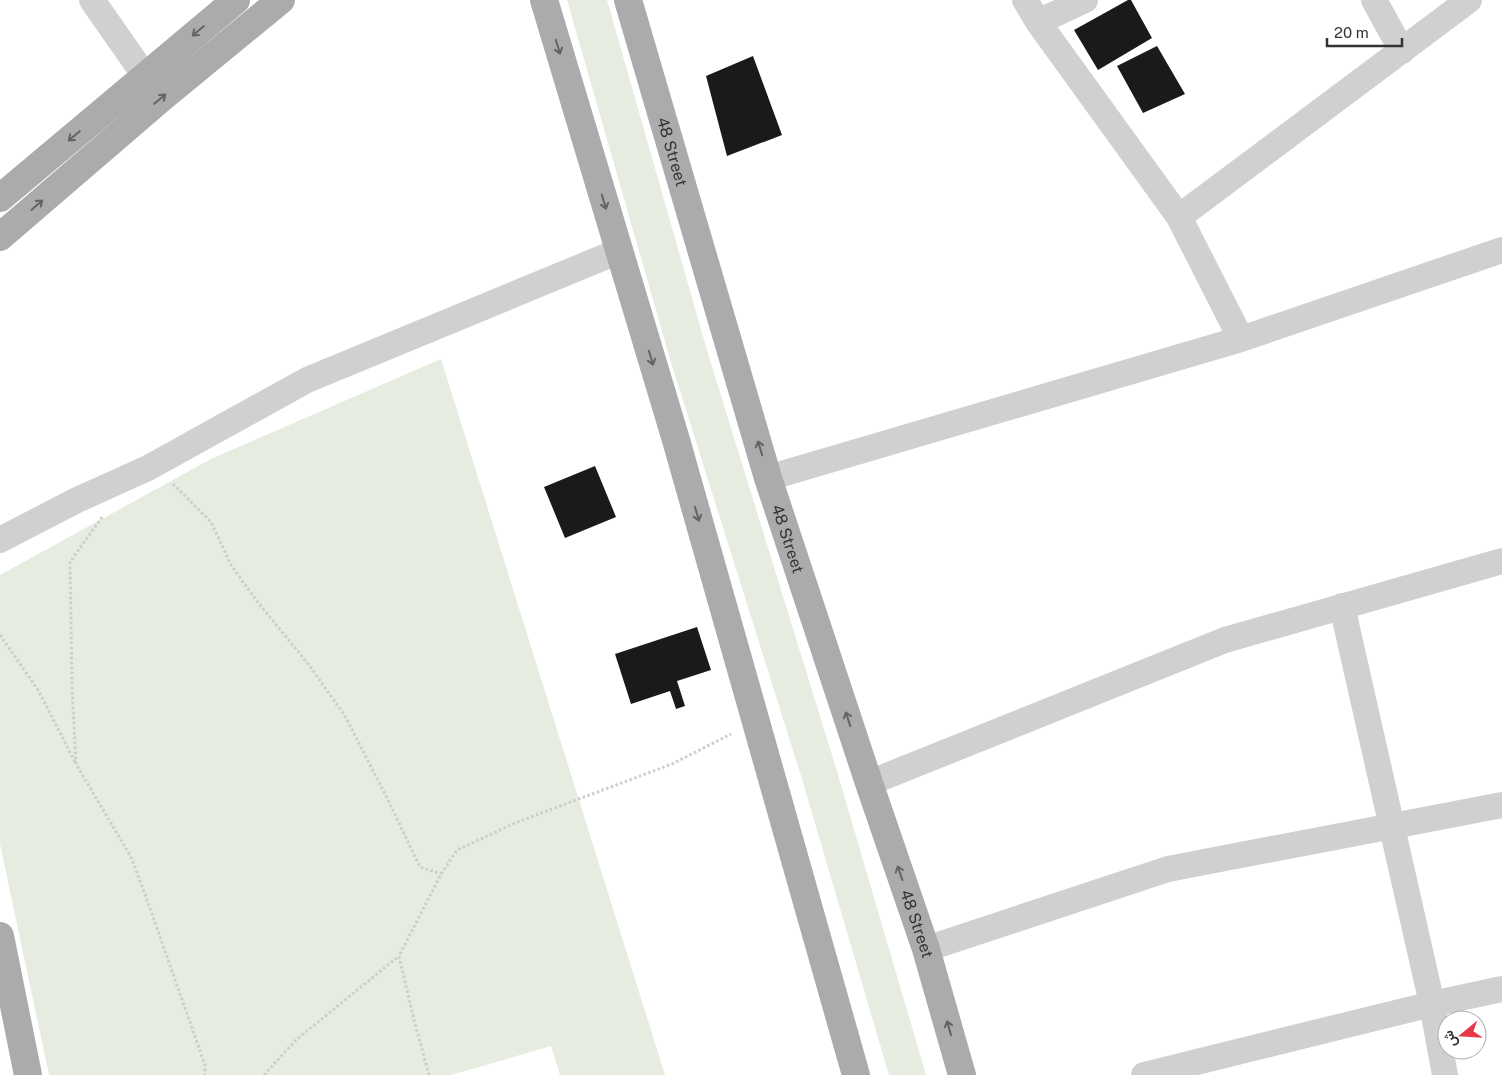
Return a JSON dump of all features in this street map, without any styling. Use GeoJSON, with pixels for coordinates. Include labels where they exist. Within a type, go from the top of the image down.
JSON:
{"type":"FeatureCollection","features":[{"type":"Feature","properties":{"kind":"main road"},"geometry":{"type":"LineString","coordinates":[[0,198],[236,0]]}},
{"type":"Feature","properties":{"kind":"main road"},"geometry":{"type":"LineString","coordinates":[[0,237],[164,96],[281,0]]}},
{"type":"Feature","properties":{"kind":"main road"},"geometry":{"type":"LineString","coordinates":[[544,0],[673,430],[856,1075]]}},
{"type":"Feature","properties":{"kind":"main road","name":"48 Street"},"geometry":{"type":"LineString","coordinates":[[628,0],[768,478],[926,949],[962,1075]]}},
{"type":"Feature","properties":{"kind":"main road"},"geometry":{"type":"LineString","coordinates":[[0,936],[28,1075]]}},
{"type":"Feature","properties":{"kind":"street"},"geometry":{"type":"LineString","coordinates":[[92,0],[145,76]]}},
{"type":"Feature","properties":{"kind":"street"},"geometry":{"type":"LineString","coordinates":[[1025,0],[1038,22],[1180,217],[1241,338]]}},
{"type":"Feature","properties":{"kind":"street"},"geometry":{"type":"LineString","coordinates":[[1038,22],[1085,0]]}},
{"type":"Feature","properties":{"kind":"street"},"geometry":{"type":"LineString","coordinates":[[1374,0],[1402,51]]}},
{"type":"Feature","properties":{"kind":"street"},"geometry":{"type":"LineString","coordinates":[[1180,217],[1469,0]]}},
{"type":"Feature","properties":{"kind":"street"},"geometry":{"type":"LineString","coordinates":[[768,478],[1241,338],[1502,250]]}},
{"type":"Feature","properties":{"kind":"street"},"geometry":{"type":"LineString","coordinates":[[0,540],[77,500],[148,468],[307,380],[619,251]]}},
{"type":"Feature","properties":{"kind":"street"},"geometry":{"type":"LineString","coordinates":[[869,782],[1225,640],[1502,561]]}},
{"type":"Feature","properties":{"kind":"street"},"geometry":{"type":"LineString","coordinates":[[1342,606],[1432,1004],[1445,1075]]}},
{"type":"Feature","properties":{"kind":"street"},"geometry":{"type":"LineString","coordinates":[[926,949],[1168,869],[1502,804]]}},
{"type":"Feature","properties":{"kind":"street"},"geometry":{"type":"LineString","coordinates":[[1144,1075],[1432,1004],[1502,990]]}},
{"type":"Feature","properties":{"kind":"path"},"geometry":{"type":"LineString","coordinates":[[148,468],[177,486],[212,522],[236,572],[256,600],[309,665],[345,716],[420,867],[441,874]]}},
{"type":"Feature","properties":{"kind":"path"},"geometry":{"type":"LineString","coordinates":[[76,764],[72,686],[70,562],[108,511]]}},
{"type":"Feature","properties":{"kind":"path"},"geometry":{"type":"LineString","coordinates":[[0,635],[38,690],[76,764],[130,857],[145,894],[205,1065],[205,1075]]}},
{"type":"Feature","properties":{"kind":"path"},"geometry":{"type":"LineString","coordinates":[[264,1075],[296,1040],[399,956],[441,874],[457,850],[515,823],[672,764],[756,721]]}},
{"type":"Feature","properties":{"kind":"path"},"geometry":{"type":"LineString","coordinates":[[399,956],[414,1020],[430,1075]]}},
{"type":"Feature","properties":{"kind":"shaded area"},"geometry":{"type":"Polygon","coordinates":[[[567,0],[607,0],[706,347],[836,768],[926,1075],[889,1075],[802,779],[670,359],[567,0]]]}},
{"type":"Feature","properties":{"kind":"shaded area"},"geometry":{"type":"Polygon","coordinates":[[[441,359],[665,1075],[560,1075],[551,1046],[451,1075],[49,1075],[0,844],[0,575],[211,459],[441,359]]]}},
{"type":"Feature","properties":{"kind":"building"},"geometry":{"type":"Polygon","coordinates":[[[1131,0],[1152,38],[1098,70],[1074,30],[1131,0]]]}},
{"type":"Feature","properties":{"kind":"building"},"geometry":{"type":"Polygon","coordinates":[[[1157,46],[1185,94],[1143,113],[1117,66],[1157,46]]]}},
{"type":"Feature","properties":{"kind":"building"},"geometry":{"type":"Polygon","coordinates":[[[753,56],[782,135],[727,156],[706,76],[753,56]]]}},
{"type":"Feature","properties":{"kind":"building"},"geometry":{"type":"Polygon","coordinates":[[[595,466],[616,517],[565,538],[544,487],[595,466]]]}},
{"type":"Feature","properties":{"kind":"building"},"geometry":{"type":"Polygon","coordinates":[[[697,627],[711,670],[677,681],[685,706],[676,709],[670,691],[631,704],[615,654],[697,627]]]}}]}
